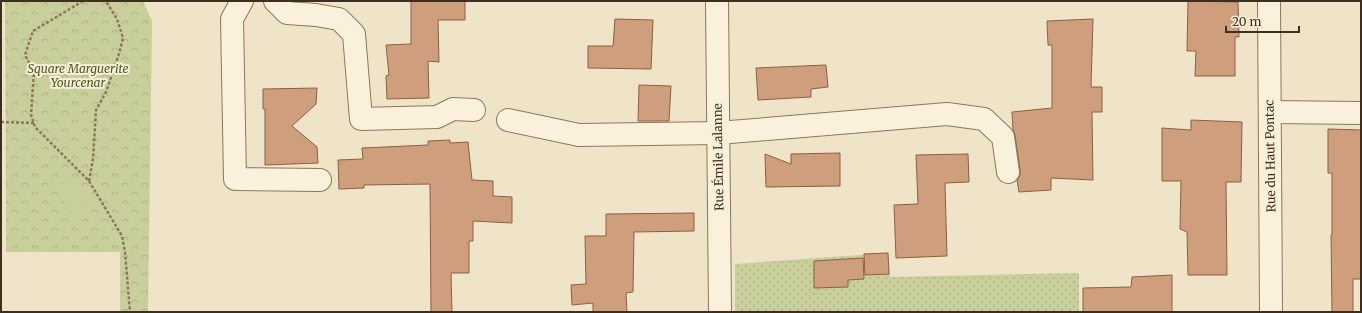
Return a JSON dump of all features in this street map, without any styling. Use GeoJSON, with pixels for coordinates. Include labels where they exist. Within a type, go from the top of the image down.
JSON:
{"type":"FeatureCollection","features":[{"type":"Feature","properties":{"kind":"street"},"geometry":{"type":"LineString","coordinates":[[242,1],[232,19],[235,179],[320,180]]}},
{"type":"Feature","properties":{"kind":"street"},"geometry":{"type":"LineString","coordinates":[[275,1],[287,13],[316,15],[339,19],[354,34],[361,119],[437,117],[453,108],[474,110]]}},
{"type":"Feature","properties":{"kind":"street","name":"Rue Émile Lalanne"},"geometry":{"type":"LineString","coordinates":[[717,1],[720,312]]}},
{"type":"Feature","properties":{"kind":"street","name":"Rue du Haut Pontac"},"geometry":{"type":"LineString","coordinates":[[1268,1],[1271,312]]}},
{"type":"Feature","properties":{"kind":"street"},"geometry":{"type":"LineString","coordinates":[[1270,112],[1361,113]]}},
{"type":"Feature","properties":{"kind":"street"},"geometry":{"type":"LineString","coordinates":[[508,120],[579,135],[718,133],[947,114],[984,119],[1003,137],[1008,172]]}},
{"type":"Feature","properties":{"kind":"path"},"geometry":{"type":"LineString","coordinates":[[83,1],[33,30],[25,55],[34,72],[31,115],[35,127],[89,181],[122,236],[125,252],[130,312]]}},
{"type":"Feature","properties":{"kind":"path"},"geometry":{"type":"LineString","coordinates":[[89,181],[93,159],[96,110],[106,92],[123,38],[117,19],[106,1]]}},
{"type":"Feature","properties":{"kind":"path"},"geometry":{"type":"LineString","coordinates":[[1,122],[34,123]]}},
{"type":"Feature","properties":{"kind":"green space","name":"Square Marguerite Yourcenar"},"geometry":{"type":"Polygon","coordinates":[[[5,1],[143,1],[152,21],[148,312],[120,312],[120,252],[6,252],[5,1]]]}},
{"type":"Feature","properties":{"kind":"green space"},"geometry":{"type":"Polygon","coordinates":[[[71,179],[92,209],[77,220],[56,188],[71,179]]]}},
{"type":"Feature","properties":{"kind":"green space"},"geometry":{"type":"Polygon","coordinates":[[[888,253],[890,277],[1079,273],[1079,312],[735,312],[735,264],[888,253]]]}},
{"type":"Feature","properties":{"kind":"building"},"geometry":{"type":"Polygon","coordinates":[[[411,1],[465,1],[465,20],[438,20],[439,62],[428,61],[429,98],[387,99],[386,76],[389,75],[386,45],[411,44],[411,1]]]}},
{"type":"Feature","properties":{"kind":"building"},"geometry":{"type":"Polygon","coordinates":[[[1188,1],[1238,2],[1239,37],[1235,37],[1235,76],[1195,76],[1196,51],[1187,51],[1188,1]]]}},
{"type":"Feature","properties":{"kind":"building"},"geometry":{"type":"Polygon","coordinates":[[[615,19],[653,20],[651,69],[588,68],[588,46],[613,46],[615,19]]]}},
{"type":"Feature","properties":{"kind":"building"},"geometry":{"type":"Polygon","coordinates":[[[1093,19],[1091,87],[1102,87],[1102,112],[1092,112],[1093,180],[1051,178],[1051,190],[1019,192],[1017,180],[1020,176],[1020,170],[1013,130],[1012,112],[1052,108],[1052,45],[1048,45],[1047,21],[1093,19]]]}},
{"type":"Feature","properties":{"kind":"building"},"geometry":{"type":"Polygon","coordinates":[[[826,65],[828,87],[811,89],[811,97],[758,100],[756,68],[826,65]]]}},
{"type":"Feature","properties":{"kind":"building"},"geometry":{"type":"Polygon","coordinates":[[[639,85],[671,86],[669,121],[638,121],[639,85]]]}},
{"type":"Feature","properties":{"kind":"building"},"geometry":{"type":"Polygon","coordinates":[[[317,88],[316,104],[292,126],[317,147],[318,163],[265,165],[265,109],[263,109],[263,89],[317,88]]]}},
{"type":"Feature","properties":{"kind":"building"},"geometry":{"type":"Polygon","coordinates":[[[1191,120],[1242,122],[1241,182],[1226,182],[1227,275],[1188,275],[1187,232],[1180,229],[1181,181],[1162,181],[1162,128],[1191,130],[1191,120]]]}},
{"type":"Feature","properties":{"kind":"building"},"geometry":{"type":"Polygon","coordinates":[[[1328,129],[1361,130],[1361,279],[1353,279],[1353,312],[1332,312],[1332,173],[1328,173],[1328,129]]]}},
{"type":"Feature","properties":{"kind":"building"},"geometry":{"type":"Polygon","coordinates":[[[450,140],[450,143],[468,142],[472,180],[493,181],[493,196],[512,197],[512,223],[473,221],[473,241],[469,241],[469,273],[451,273],[452,312],[431,312],[430,184],[364,185],[364,188],[339,189],[338,160],[363,159],[362,148],[428,145],[428,141],[450,140]]]}},
{"type":"Feature","properties":{"kind":"building"},"geometry":{"type":"Polygon","coordinates":[[[840,153],[840,186],[766,187],[765,154],[791,164],[791,154],[840,153]]]}},
{"type":"Feature","properties":{"kind":"building"},"geometry":{"type":"Polygon","coordinates":[[[968,154],[969,182],[945,183],[947,256],[896,258],[894,205],[918,204],[916,155],[968,154]]]}},
{"type":"Feature","properties":{"kind":"building"},"geometry":{"type":"Polygon","coordinates":[[[694,213],[694,231],[634,232],[633,292],[626,293],[627,312],[593,312],[593,303],[572,305],[571,285],[586,284],[585,236],[606,236],[606,214],[694,213]]]}},
{"type":"Feature","properties":{"kind":"building"},"geometry":{"type":"Polygon","coordinates":[[[888,253],[889,274],[865,275],[864,254],[888,253]]]}},
{"type":"Feature","properties":{"kind":"building"},"geometry":{"type":"Polygon","coordinates":[[[863,258],[864,279],[848,280],[848,287],[814,288],[814,261],[863,258]]]}},
{"type":"Feature","properties":{"kind":"building"},"geometry":{"type":"Polygon","coordinates":[[[1172,275],[1172,312],[1083,312],[1083,288],[1131,287],[1132,277],[1172,275]]]}}]}
